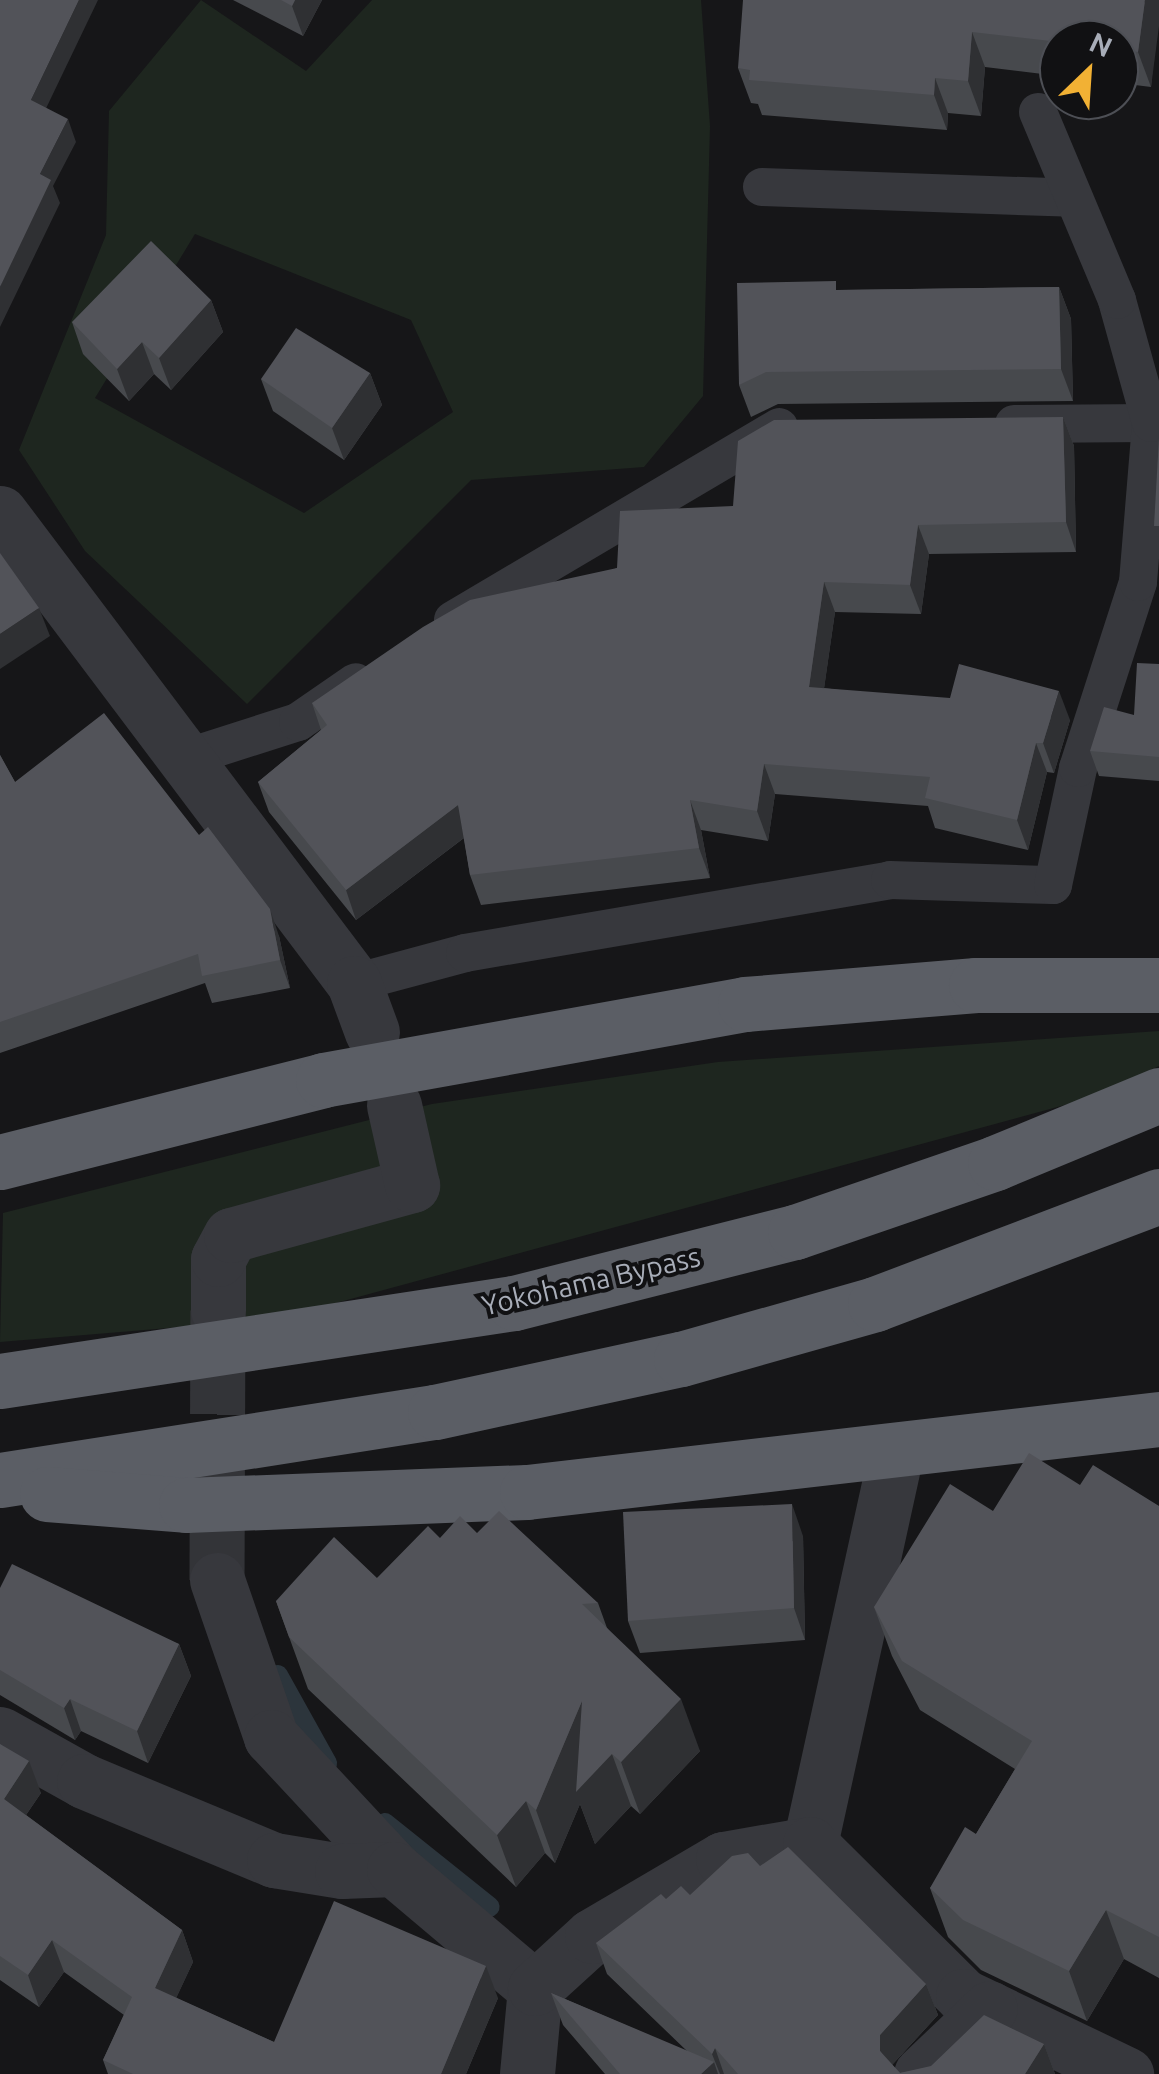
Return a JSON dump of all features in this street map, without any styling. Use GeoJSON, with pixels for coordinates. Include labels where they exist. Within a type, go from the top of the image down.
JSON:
{"type":"FeatureCollection","features":[{"type":"Feature","properties":{"kind":"highway"},"geometry":{"type":"LineString","coordinates":[[0,1162],[323,1080],[726,1007],[976,985],[1159,985]]}},
{"type":"Feature","properties":{"kind":"highway","name":"Yokohama Bypass"},"geometry":{"type":"LineString","coordinates":[[0,1382],[514,1304],[795,1232],[994,1163],[1159,1094]]}},
{"type":"Feature","properties":{"kind":"highway"},"geometry":{"type":"LineString","coordinates":[[0,1480],[435,1412],[681,1359],[875,1304],[1159,1196]]}},
{"type":"Feature","properties":{"kind":"highway"},"geometry":{"type":"LineString","coordinates":[[0,1490],[186,1505],[526,1492],[896,1453],[1152,1416]]}},
{"type":"Feature","properties":{"kind":"street"},"geometry":{"type":"LineString","coordinates":[[0,513],[363,1008]]}},
{"type":"Feature","properties":{"kind":"street"},"geometry":{"type":"LineString","coordinates":[[218,1310],[218,1259],[230,1235],[412,1185],[394,1105]]}},
{"type":"Feature","properties":{"kind":"street"},"geometry":{"type":"LineString","coordinates":[[810,1844],[896,1453]]}},
{"type":"Feature","properties":{"kind":"street"},"geometry":{"type":"LineString","coordinates":[[218,1580],[271,1737],[394,1869],[535,1988]]}},
{"type":"Feature","properties":{"kind":"street"},"geometry":{"type":"LineString","coordinates":[[0,1734],[84,1781],[274,1860],[342,1872],[394,1869]]}},
{"type":"Feature","properties":{"kind":"street"},"geometry":{"type":"LineString","coordinates":[[527,2074],[535,1988],[592,1936],[724,1859],[810,1844]]}},
{"type":"Feature","properties":{"kind":"street"},"geometry":{"type":"LineString","coordinates":[[810,1844],[963,1996],[1126,2074]]}},
{"type":"Feature","properties":{"kind":"street"},"geometry":{"type":"LineString","coordinates":[[921,2074],[990,2008]]}},
{"type":"Feature","properties":{"kind":"lane"},"geometry":{"type":"LineString","coordinates":[[363,1008],[465,953],[890,880],[1053,885],[1078,768],[1138,582],[1150,423],[1117,300],[1038,112]]}},
{"type":"Feature","properties":{"kind":"lane"},"geometry":{"type":"LineString","coordinates":[[762,187],[1074,198]]}},
{"type":"Feature","properties":{"kind":"lane"},"geometry":{"type":"LineString","coordinates":[[974,424],[1150,423]]}},
{"type":"Feature","properties":{"kind":"lane"},"geometry":{"type":"LineString","coordinates":[[182,759],[298,722],[407,648],[778,427],[817,426]]}},
{"type":"Feature","properties":{"kind":"shaded area"},"geometry":{"type":"Polygon","coordinates":[[[201,0],[306,71],[372,0],[701,0],[710,126],[703,396],[644,467],[471,480],[247,704],[85,551],[19,450],[106,235],[109,111],[201,0]],[[195,234],[95,398],[304,513],[453,412],[411,320],[195,234]]]}},
{"type":"Feature","properties":{"kind":"shaded area"},"geometry":{"type":"Polygon","coordinates":[[[1159,1031],[1159,1066],[1094,1097],[277,1319],[0,1342],[3,1213],[432,1104],[718,1062],[1159,1031]]]}},
{"type":"Feature","properties":{"kind":"building"},"geometry":{"type":"Polygon","coordinates":[[[0,0],[79,0],[31,100],[68,119],[40,174],[51,180],[0,287],[0,0]]]}},
{"type":"Feature","properties":{"kind":"building"},"geometry":{"type":"Polygon","coordinates":[[[743,0],[1145,0],[1139,45],[1139,20],[1039,20],[1039,40],[972,32],[968,81],[935,78],[934,95],[749,80],[750,70],[738,68],[743,0]]]}},
{"type":"Feature","properties":{"kind":"building"},"geometry":{"type":"Polygon","coordinates":[[[151,241],[211,300],[159,358],[142,342],[117,369],[72,322],[151,241]]]}},
{"type":"Feature","properties":{"kind":"building"},"geometry":{"type":"Polygon","coordinates":[[[836,281],[836,290],[1059,287],[1061,369],[766,372],[739,385],[737,283],[836,281]]]}},
{"type":"Feature","properties":{"kind":"building"},"geometry":{"type":"Polygon","coordinates":[[[296,328],[370,373],[332,428],[261,379],[296,328]]]}},
{"type":"Feature","properties":{"kind":"building"},"geometry":{"type":"Polygon","coordinates":[[[1063,417],[1066,522],[918,525],[910,585],[824,582],[809,687],[950,698],[959,664],[1059,691],[1043,743],[1036,743],[1017,820],[925,798],[930,777],[764,764],[757,811],[690,800],[699,848],[470,875],[458,805],[346,890],[258,782],[327,725],[312,703],[423,627],[470,600],[617,568],[620,511],[733,506],[738,441],[774,420],[1063,417]]]}},
{"type":"Feature","properties":{"kind":"building"},"geometry":{"type":"Polygon","coordinates":[[[1159,438],[1159,526],[1154,526],[1159,438]]]}},
{"type":"Feature","properties":{"kind":"building"},"geometry":{"type":"Polygon","coordinates":[[[0,553],[39,608],[0,634],[0,553]]]}},
{"type":"Feature","properties":{"kind":"building"},"geometry":{"type":"Polygon","coordinates":[[[1137,663],[1159,664],[1159,757],[1090,751],[1104,707],[1134,715],[1137,663]]]}},
{"type":"Feature","properties":{"kind":"building"},"geometry":{"type":"Polygon","coordinates":[[[104,713],[199,835],[208,827],[270,909],[280,960],[202,976],[198,954],[0,1022],[0,755],[15,782],[104,713]]]}},
{"type":"Feature","properties":{"kind":"building"},"geometry":{"type":"Polygon","coordinates":[[[1029,1453],[1080,1485],[1093,1465],[1159,1506],[1159,1937],[1106,1910],[1069,1971],[963,1920],[930,1888],[965,1827],[976,1834],[1032,1741],[902,1661],[874,1607],[950,1484],[993,1511],[1029,1453]]]}},
{"type":"Feature","properties":{"kind":"building"},"geometry":{"type":"Polygon","coordinates":[[[792,1504],[794,1608],[628,1621],[623,1512],[792,1504]]]}},
{"type":"Feature","properties":{"kind":"building"},"geometry":{"type":"Polygon","coordinates":[[[499,1511],[598,1603],[582,1604],[681,1699],[621,1762],[612,1754],[576,1792],[582,1701],[536,1810],[526,1801],[497,1835],[289,1637],[276,1601],[334,1537],[377,1578],[428,1526],[440,1538],[460,1516],[477,1533],[499,1511]]]}},
{"type":"Feature","properties":{"kind":"building"},"geometry":{"type":"Polygon","coordinates":[[[12,1564],[179,1644],[137,1731],[70,1699],[64,1708],[0,1670],[0,1588],[12,1564]]]}},
{"type":"Feature","properties":{"kind":"building"},"geometry":{"type":"Polygon","coordinates":[[[0,1744],[29,1761],[4,1799],[182,1930],[155,1988],[274,2042],[334,1901],[486,1966],[441,2074],[133,2074],[103,2060],[132,1997],[52,1940],[28,1975],[0,1956],[0,1744]]]}},
{"type":"Feature","properties":{"kind":"building"},"geometry":{"type":"Polygon","coordinates":[[[788,1847],[926,1984],[880,2035],[880,2051],[900,2073],[931,2066],[984,2015],[1044,2044],[1025,2074],[738,2074],[715,2048],[712,2054],[596,1943],[661,1894],[666,1899],[681,1886],[690,1895],[732,1856],[748,1853],[760,1866],[788,1847]]]}},
{"type":"Feature","properties":{"kind":"building"},"geometry":{"type":"Polygon","coordinates":[[[551,1993],[714,2062],[701,2074],[620,2074],[551,1993]]]}},
{"type":"Feature","properties":{"kind":"waterway"},"geometry":{"type":"LineString","coordinates":[[278,1675],[327,1763]]}},
{"type":"Feature","properties":{"kind":"waterway"},"geometry":{"type":"LineString","coordinates":[[385,1823],[490,1907]]}},
{"type":"Feature","properties":{"kind":"tunnel"},"geometry":{"type":"LineString","coordinates":[[217,1580],[218,1310]]}}]}
